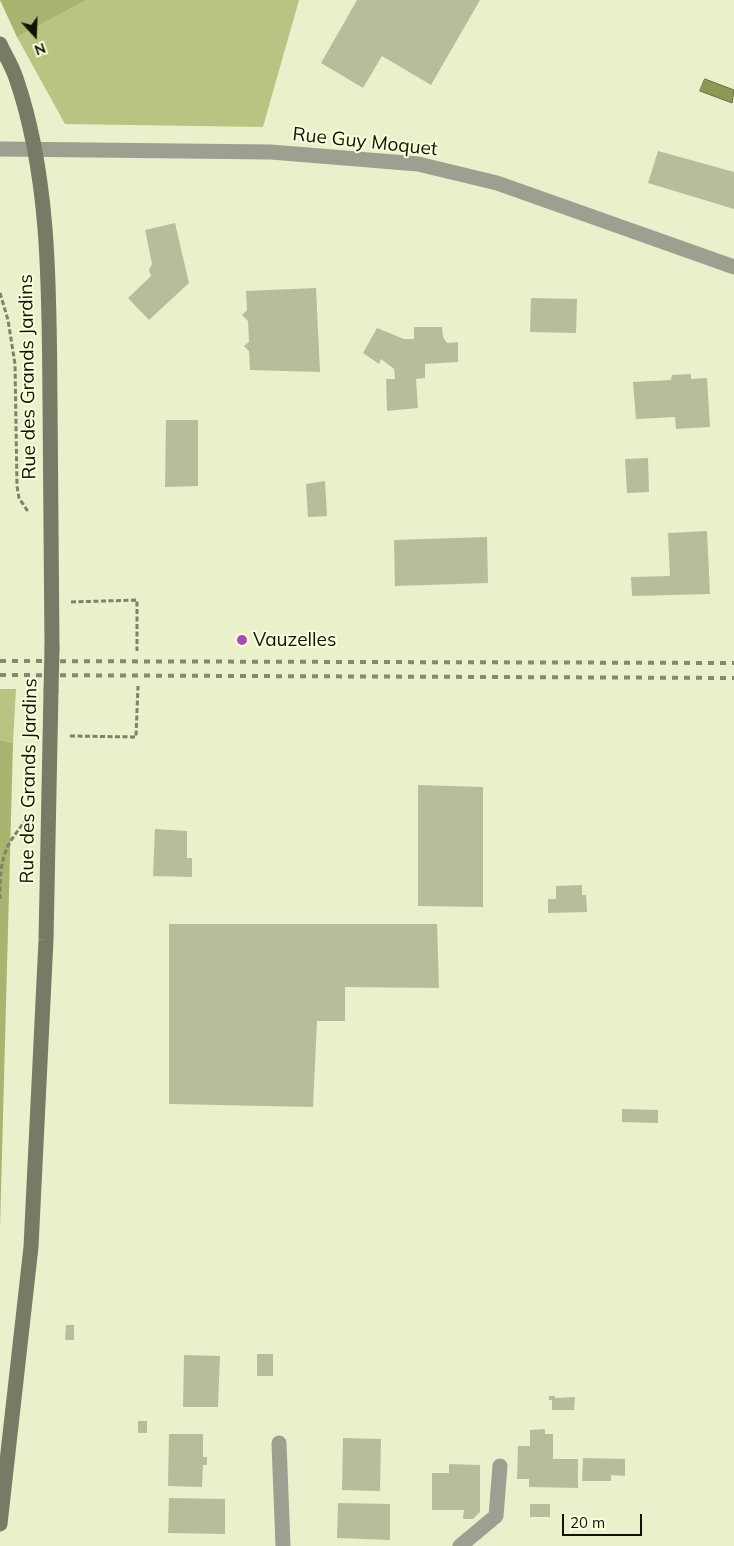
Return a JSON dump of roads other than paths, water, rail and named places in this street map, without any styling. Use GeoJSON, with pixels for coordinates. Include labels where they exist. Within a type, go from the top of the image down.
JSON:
{"type":"FeatureCollection","features":[{"type":"Feature","properties":{"kind":"main road","name":"Rue des Grands Jardins"},"geometry":{"type":"LineString","coordinates":[[0,44],[16,76],[26,109],[35,149],[43,203],[49,315],[52,602],[46,940],[31,1247],[0,1524]]}},
{"type":"Feature","properties":{"kind":"street","name":"Rue Guy Moquet"},"geometry":{"type":"LineString","coordinates":[[0,149],[271,152],[418,164],[497,183],[734,267]]}},
{"type":"Feature","properties":{"kind":"street"},"geometry":{"type":"LineString","coordinates":[[279,1443],[283,1546]]}},
{"type":"Feature","properties":{"kind":"street"},"geometry":{"type":"LineString","coordinates":[[460,1546],[496,1516],[500,1466]]}},
{"type":"Feature","properties":{"kind":"railway"},"geometry":{"type":"LineString","coordinates":[[0,661],[734,663]]}},
{"type":"Feature","properties":{"kind":"railway"},"geometry":{"type":"LineString","coordinates":[[0,675],[734,678]]}},
{"type":"Feature","properties":{"kind":"place","name":"Vauzelles"},"geometry":{"type":"Point","coordinates":[242,640]}}]}
